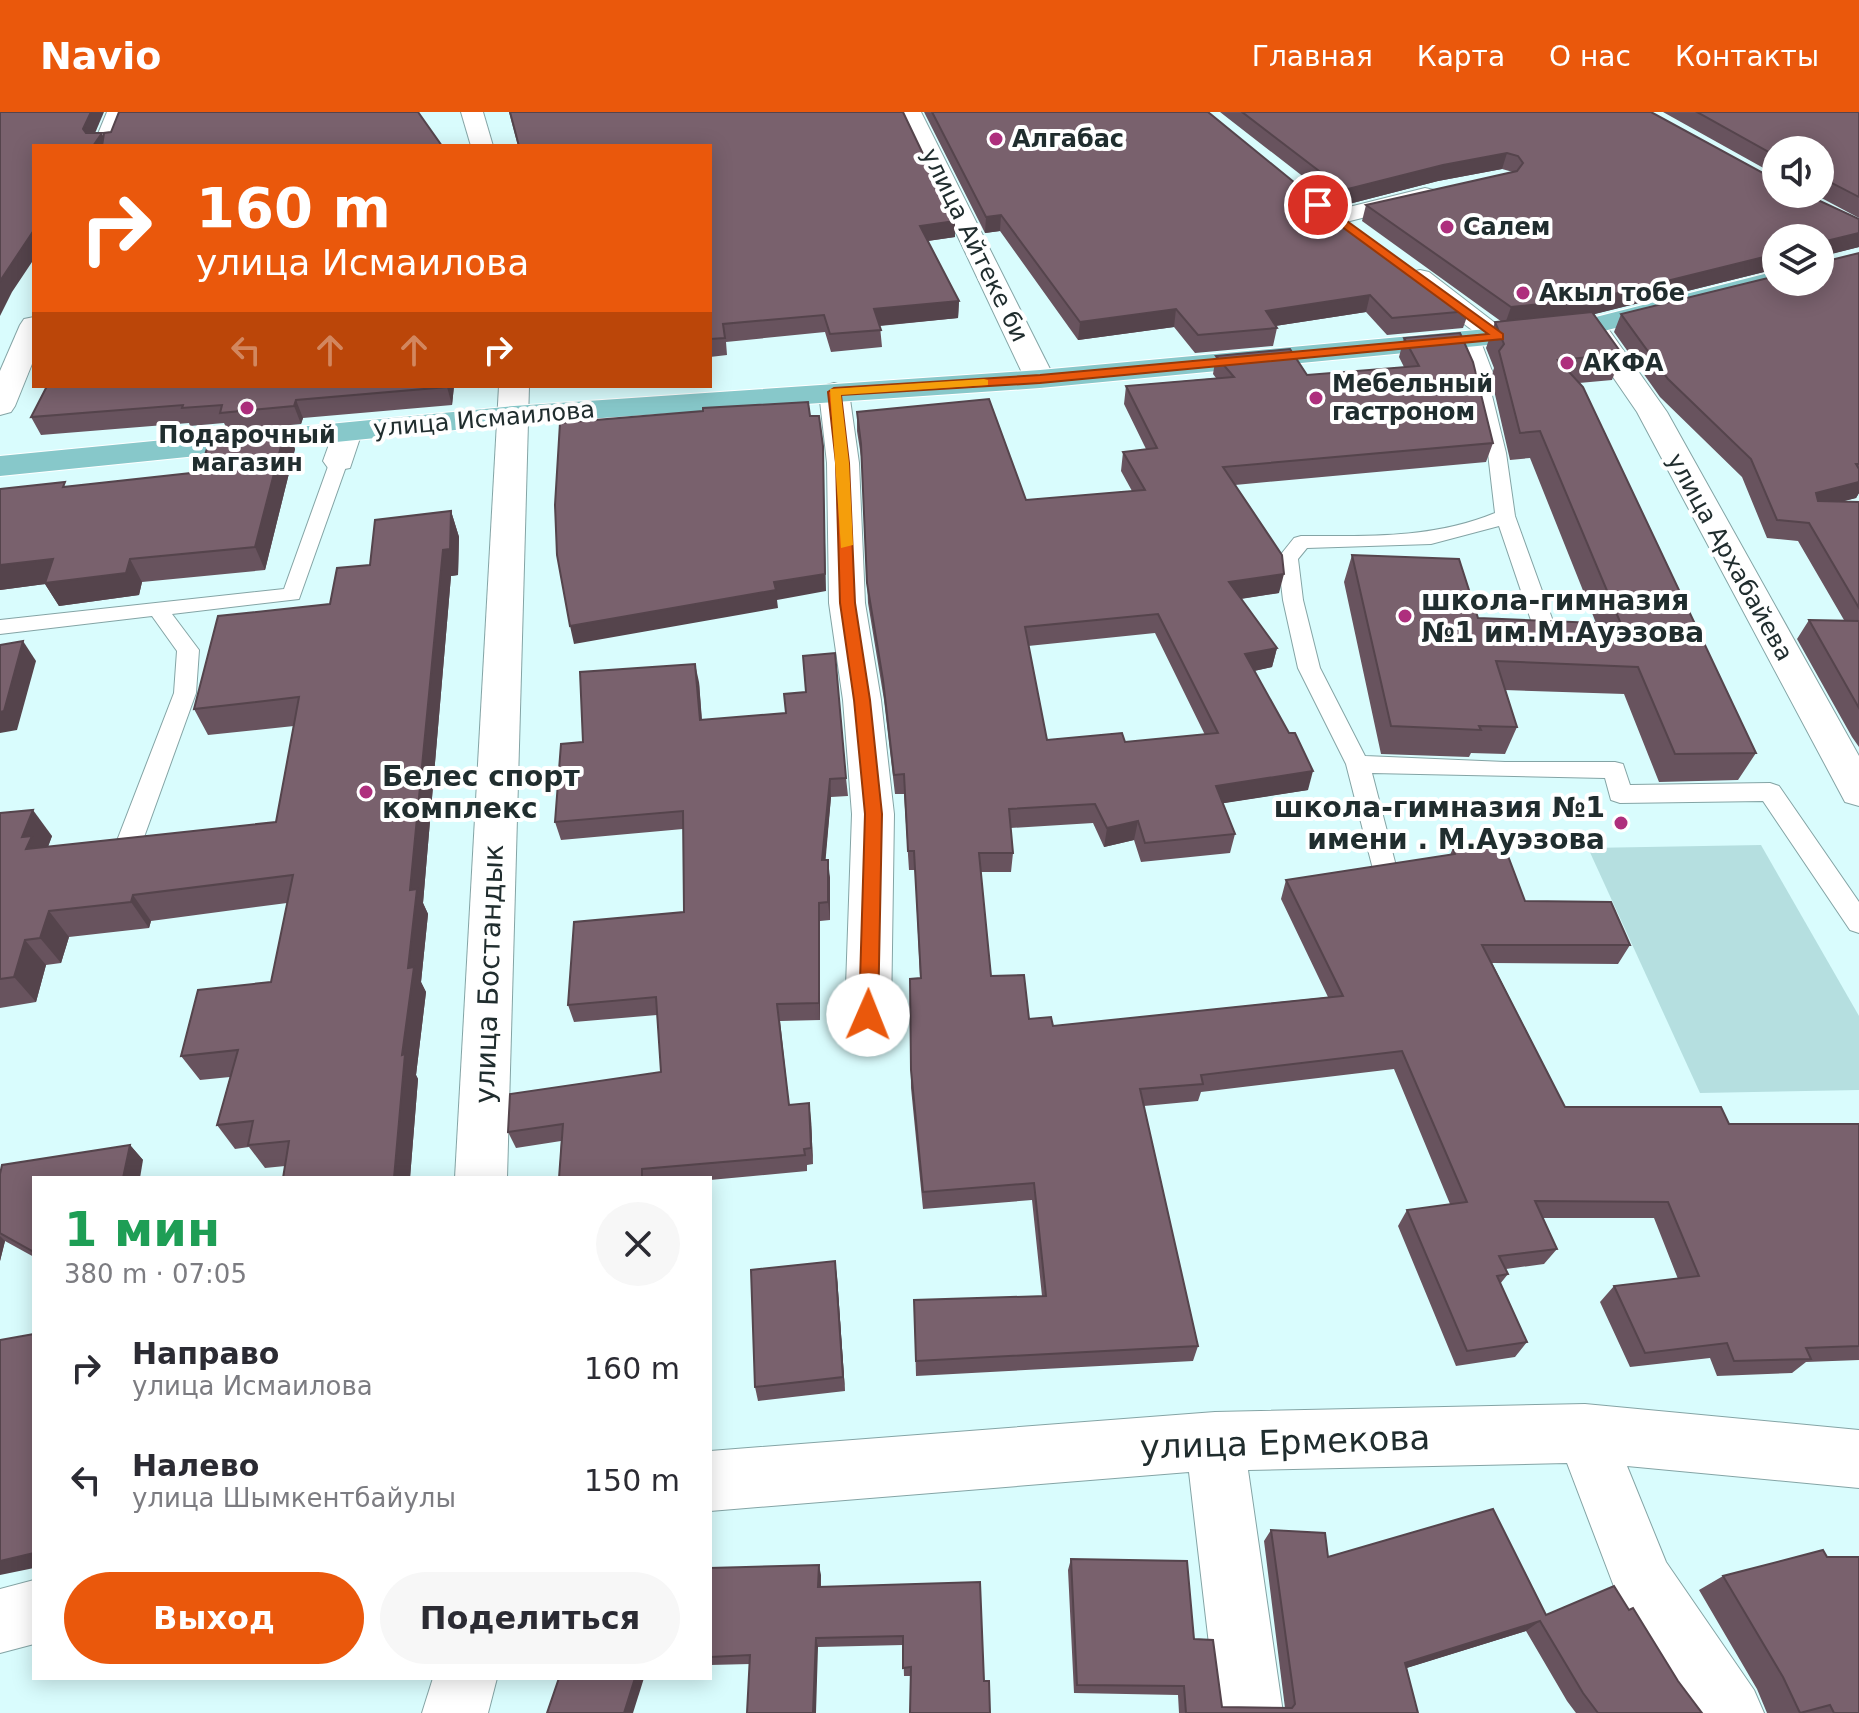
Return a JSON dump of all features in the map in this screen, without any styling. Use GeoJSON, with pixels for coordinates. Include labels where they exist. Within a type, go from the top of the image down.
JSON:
{"type":"FeatureCollection","features":[{"type":"Feature","properties":{"kind":"main road","name":"улица Исмаилова"},"geometry":{"type":"LineString","coordinates":[[0,466],[343,446],[514,401],[834,392],[1040,379],[1498,336],[1592,326],[1762,283]]}},
{"type":"Feature","properties":{"kind":"street"},"geometry":{"type":"LineString","coordinates":[[105,144],[118,112]]}},
{"type":"Feature","properties":{"kind":"street"},"geometry":{"type":"LineString","coordinates":[[472,112],[481,144]]}},
{"type":"Feature","properties":{"kind":"street","name":"улица Айтеке би"},"geometry":{"type":"LineString","coordinates":[[910,112],[1040,379]]}},
{"type":"Feature","properties":{"kind":"street"},"geometry":{"type":"LineString","coordinates":[[1362,235],[1328,211],[1452,188]]}},
{"type":"Feature","properties":{"kind":"street"},"geometry":{"type":"LineString","coordinates":[[1400,263],[1498,336]]}},
{"type":"Feature","properties":{"kind":"street","name":"улица Архабайева"},"geometry":{"type":"LineString","coordinates":[[1592,326],[1652,412],[1859,792]]}},
{"type":"Feature","properties":{"kind":"street"},"geometry":{"type":"LineString","coordinates":[[0,406],[32,330]]}},
{"type":"Feature","properties":{"kind":"street"},"geometry":{"type":"LineString","coordinates":[[1467,339],[1477,371]]}},
{"type":"Feature","properties":{"kind":"street"},"geometry":{"type":"LineString","coordinates":[[834,392],[843,463],[847,603],[862,700],[873,814],[868,1015]]}},
{"type":"Feature","properties":{"kind":"street","name":"улица Бостандык"},"geometry":{"type":"LineString","coordinates":[[481,1176],[514,401]]}},
{"type":"Feature","properties":{"kind":"street"},"geometry":{"type":"LineString","coordinates":[[1585,1433],[1643,1583],[1731,1713]]}},
{"type":"Feature","properties":{"kind":"street","name":"улица Ермекова"},"geometry":{"type":"LineString","coordinates":[[712,1481],[1215,1441],[1585,1433],[1859,1459]]}},
{"type":"Feature","properties":{"kind":"street"},"geometry":{"type":"LineString","coordinates":[[1215,1441],[1250,1713]]}},
{"type":"Feature","properties":{"kind":"street"},"geometry":{"type":"LineString","coordinates":[[0,1621],[32,1613]]}},
{"type":"Feature","properties":{"kind":"street"},"geometry":{"type":"LineString","coordinates":[[455,1713],[464,1680]]}},
{"type":"Feature","properties":{"kind":"lane"},"geometry":{"type":"LineString","coordinates":[[1477,371],[1497,453],[1505,516],[1547,635]]}},
{"type":"Feature","properties":{"kind":"lane"},"geometry":{"type":"LineString","coordinates":[[0,627],[292,594],[343,446]]}},
{"type":"Feature","properties":{"kind":"lane"},"geometry":{"type":"LineString","coordinates":[[1383,866],[1358,764],[1309,668],[1293,600],[1288,558],[1301,542],[1404,542],[1454,535],[1505,516]]}},
{"type":"Feature","properties":{"kind":"lane"},"geometry":{"type":"LineString","coordinates":[[126,851],[185,693],[188,650],[157,609]]}},
{"type":"Feature","properties":{"kind":"lane"},"geometry":{"type":"LineString","coordinates":[[1358,764],[1505,770],[1615,770],[1620,794],[1770,792],[1859,923]]}},
{"type":"Feature","properties":{"kind":"shaded area"},"geometry":{"type":"Polygon","coordinates":[[[1761,845],[1859,1016],[1859,1090],[1700,1093],[1588,848],[1761,845]]]}},
{"type":"Feature","properties":{"kind":"building"},"geometry":{"type":"Polygon","coordinates":[[[0,112],[91,112],[83,129],[86,133],[102,133],[94,144],[32,144],[32,233],[0,281],[0,112]]]}},
{"type":"Feature","properties":{"kind":"building"},"geometry":{"type":"Polygon","coordinates":[[[119,112],[418,112],[441,144],[102,144],[104,133],[111,132],[119,112]]]}},
{"type":"Feature","properties":{"kind":"building"},"geometry":{"type":"Polygon","coordinates":[[[510,112],[903,112],[955,221],[920,226],[959,301],[874,309],[881,330],[830,334],[824,315],[723,324],[725,338],[712,339],[712,144],[518,144],[510,112]]]}},
{"type":"Feature","properties":{"kind":"building"},"geometry":{"type":"Polygon","coordinates":[[[932,112],[1208,112],[1311,196],[1469,311],[1392,318],[1370,295],[1266,311],[1277,328],[1198,335],[1176,309],[1080,322],[1001,215],[986,217],[932,112]]]}},
{"type":"Feature","properties":{"kind":"building"},"geometry":{"type":"Polygon","coordinates":[[[1242,112],[1651,112],[1762,172],[1762,208],[1834,207],[1859,219],[1859,233],[1834,239],[1834,224],[1762,224],[1762,257],[1598,298],[1511,307],[1366,205],[1517,171],[1523,163],[1518,156],[1507,153],[1443,165],[1344,190],[1242,112]]]}},
{"type":"Feature","properties":{"kind":"building"},"geometry":{"type":"Polygon","coordinates":[[[1697,112],[1859,112],[1859,197],[1834,184],[1834,136],[1762,136],[1762,148],[1697,112]]]}},
{"type":"Feature","properties":{"kind":"building"},"geometry":{"type":"Polygon","coordinates":[[[1859,253],[1859,464],[1856,464],[1859,482],[1816,493],[1818,501],[1859,502],[1859,608],[1809,523],[1777,520],[1751,459],[1668,379],[1621,314],[1762,279],[1762,296],[1834,296],[1834,259],[1859,253]]]}},
{"type":"Feature","properties":{"kind":"building"},"geometry":{"type":"Polygon","coordinates":[[[1592,312],[1622,354],[1558,360],[1583,387],[1756,753],[1675,754],[1638,667],[1496,661],[1517,727],[1479,726],[1481,730],[1391,726],[1352,555],[1459,559],[1478,618],[1621,624],[1540,431],[1520,433],[1499,351],[1504,344],[1495,322],[1592,312]]]}},
{"type":"Feature","properties":{"kind":"building"},"geometry":{"type":"Polygon","coordinates":[[[1460,333],[1473,362],[1493,443],[1223,467],[1282,555],[1284,574],[1229,582],[1277,648],[1245,654],[1289,733],[1295,733],[1313,771],[1216,786],[1235,834],[1145,843],[1138,821],[1107,828],[1095,804],[1009,809],[1013,853],[979,853],[991,976],[1024,975],[1029,1019],[1051,1017],[1053,1026],[1343,996],[1286,880],[1455,854],[1453,848],[1505,848],[1525,901],[1611,902],[1630,945],[1482,945],[1565,1107],[1721,1107],[1729,1124],[1859,1124],[1859,1346],[1806,1348],[1811,1359],[1734,1361],[1727,1343],[1645,1353],[1614,1286],[1699,1276],[1668,1202],[1535,1201],[1557,1249],[1499,1256],[1508,1274],[1497,1276],[1527,1342],[1467,1351],[1407,1210],[1467,1202],[1402,1051],[1201,1075],[1203,1084],[1140,1089],[1198,1346],[916,1361],[914,1300],[1046,1296],[1034,1183],[923,1192],[911,1070],[910,979],[921,978],[914,851],[908,851],[904,774],[894,775],[867,583],[857,412],[989,399],[1026,500],[1145,490],[1123,452],[1157,448],[1126,386],[1234,377],[1216,356],[1290,349],[1307,375],[1419,366],[1404,338],[1460,333]],[[1158,614],[1025,627],[1047,740],[1122,733],[1125,742],[1218,733],[1158,614]]]}},
{"type":"Feature","properties":{"kind":"building"},"geometry":{"type":"Polygon","coordinates":[[[46,388],[435,388],[296,400],[294,406],[220,413],[222,405],[182,408],[183,405],[31,417],[46,388]]]}},
{"type":"Feature","properties":{"kind":"building"},"geometry":{"type":"Polygon","coordinates":[[[808,402],[810,416],[819,416],[823,446],[825,574],[774,582],[776,590],[570,626],[557,555],[555,505],[560,423],[703,411],[703,408],[808,402]]]}},
{"type":"Feature","properties":{"kind":"building"},"geometry":{"type":"Polygon","coordinates":[[[286,427],[255,547],[130,559],[126,573],[45,583],[53,559],[0,565],[0,489],[65,482],[63,487],[200,472],[211,435],[286,427]]]}},
{"type":"Feature","properties":{"kind":"building"},"geometry":{"type":"Polygon","coordinates":[[[451,511],[450,549],[443,550],[410,890],[417,889],[408,968],[414,967],[402,1055],[405,1054],[394,1176],[283,1176],[289,1141],[248,1145],[253,1121],[217,1125],[238,1050],[181,1056],[198,990],[271,982],[293,875],[133,895],[131,902],[49,911],[40,938],[25,940],[14,977],[0,979],[0,813],[33,810],[22,837],[32,836],[26,849],[276,822],[299,697],[194,709],[218,616],[330,604],[337,568],[370,565],[375,520],[451,511]]]}},
{"type":"Feature","properties":{"kind":"building"},"geometry":{"type":"Polygon","coordinates":[[[1809,620],[1859,621],[1859,708],[1809,620]]]}},
{"type":"Feature","properties":{"kind":"building"},"geometry":{"type":"Polygon","coordinates":[[[23,641],[4,711],[0,712],[0,645],[23,641]]]}},
{"type":"Feature","properties":{"kind":"building"},"geometry":{"type":"Polygon","coordinates":[[[835,653],[846,778],[830,779],[822,860],[828,860],[828,902],[819,903],[819,1003],[777,1004],[789,1105],[809,1103],[811,1148],[804,1149],[805,1155],[642,1169],[642,1176],[559,1176],[563,1124],[508,1132],[510,1094],[661,1072],[656,997],[568,1005],[574,922],[684,912],[683,811],[555,822],[561,744],[583,742],[580,672],[695,664],[700,720],[786,713],[784,694],[806,692],[803,656],[835,653]]]}},
{"type":"Feature","properties":{"kind":"building"},"geometry":{"type":"Polygon","coordinates":[[[130,1145],[123,1176],[32,1176],[32,1251],[0,1233],[2,1165],[130,1145]]]}},
{"type":"Feature","properties":{"kind":"building"},"geometry":{"type":"Polygon","coordinates":[[[835,1261],[843,1377],[755,1387],[751,1270],[835,1261]]]}},
{"type":"Feature","properties":{"kind":"building"},"geometry":{"type":"Polygon","coordinates":[[[32,1334],[32,1553],[0,1561],[0,1340],[32,1334]]]}},
{"type":"Feature","properties":{"kind":"building"},"geometry":{"type":"Polygon","coordinates":[[[1493,1509],[1546,1615],[1614,1586],[1629,1610],[1633,1608],[1678,1681],[1702,1713],[1598,1713],[1540,1621],[1405,1663],[1418,1713],[1186,1713],[1184,1686],[1077,1685],[1071,1559],[1187,1561],[1194,1639],[1213,1640],[1222,1707],[1292,1708],[1295,1704],[1271,1530],[1325,1533],[1328,1557],[1493,1509]]]}},
{"type":"Feature","properties":{"kind":"building"},"geometry":{"type":"Polygon","coordinates":[[[1823,1550],[1827,1557],[1859,1557],[1859,1713],[1834,1713],[1830,1705],[1800,1713],[1783,1677],[1723,1576],[1823,1550]]]}},
{"type":"Feature","properties":{"kind":"building"},"geometry":{"type":"Polygon","coordinates":[[[819,1565],[818,1587],[980,1582],[984,1681],[989,1681],[990,1713],[910,1713],[911,1667],[903,1668],[903,1636],[816,1638],[813,1713],[747,1713],[750,1655],[712,1657],[712,1568],[819,1565]]]}},
{"type":"Feature","properties":{"kind":"building"},"geometry":{"type":"Polygon","coordinates":[[[558,1680],[634,1680],[624,1713],[547,1713],[558,1680]]]}},
{"type":"Feature","properties":{"kind":"slow traffic"},"geometry":{"type":"LineString","coordinates":[[845,545],[843,463],[834,392],[984,382]]}},
{"type":"Feature","properties":{"kind":"place","name":"Алгабас"},"geometry":{"type":"Point","coordinates":[996,139]}},
{"type":"Feature","properties":{"kind":"place","name":"Салем"},"geometry":{"type":"Point","coordinates":[1447,227]}},
{"type":"Feature","properties":{"kind":"place","name":"Акыл тобе"},"geometry":{"type":"Point","coordinates":[1523,293]}},
{"type":"Feature","properties":{"kind":"place","name":"АКФА"},"geometry":{"type":"Point","coordinates":[1567,363]}},
{"type":"Feature","properties":{"kind":"place","name":"Мебельный гастроном"},"geometry":{"type":"Point","coordinates":[1316,398]}},
{"type":"Feature","properties":{"kind":"place","name":"Подарочный магазин"},"geometry":{"type":"Point","coordinates":[247,408]}},
{"type":"Feature","properties":{"kind":"place","name":"школа-гимназия №1 им.М.Ауэзова"},"geometry":{"type":"Point","coordinates":[1405,616]}},
{"type":"Feature","properties":{"kind":"place","name":"Белес спорт комплекс"},"geometry":{"type":"Point","coordinates":[366,792]}},
{"type":"Feature","properties":{"kind":"place","name":"школа-гимназия №1 имени . М.Ауэзова"},"geometry":{"type":"Point","coordinates":[1621,823]}},
{"type":"Feature","properties":{"kind":"route"},"geometry":{"type":"LineString","coordinates":[[868,1015],[873,814],[862,700],[847,603],[843,463],[834,392],[1040,379],[1498,336],[1318,205]]}}]}
